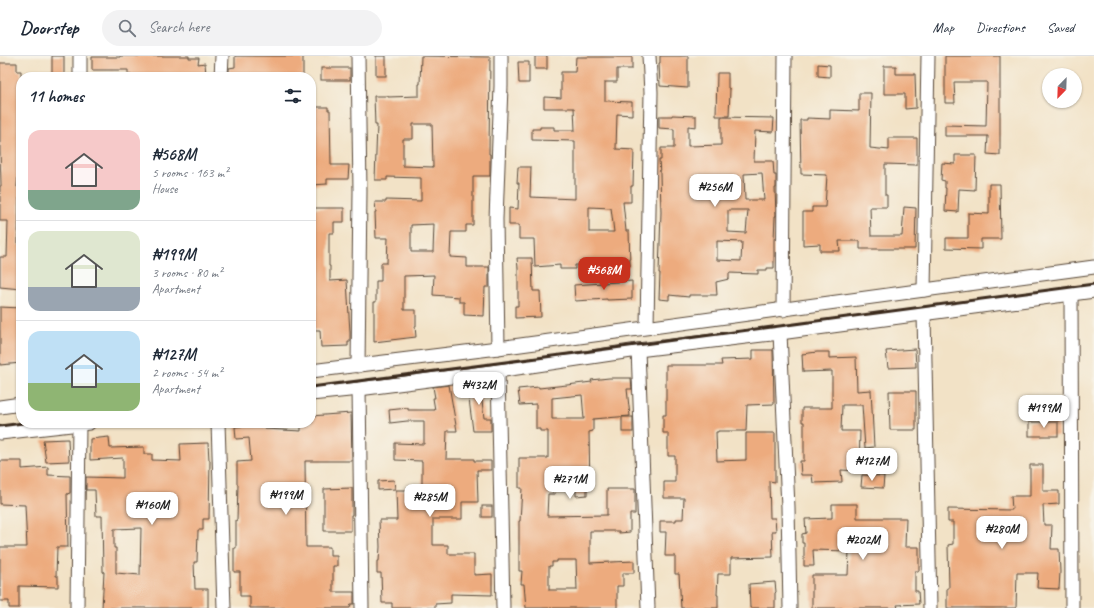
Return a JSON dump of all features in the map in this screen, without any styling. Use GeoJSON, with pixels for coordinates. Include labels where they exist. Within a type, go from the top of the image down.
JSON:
{"type":"FeatureCollection","features":[{"type":"Feature","properties":{"kind":"street"},"geometry":{"type":"LineString","coordinates":[[80,56],[80,72]]}},
{"type":"Feature","properties":{"kind":"street"},"geometry":{"type":"LineString","coordinates":[[222,56],[222,72]]}},
{"type":"Feature","properties":{"kind":"street"},"geometry":{"type":"LineString","coordinates":[[358,56],[360,191],[358,366]]}},
{"type":"Feature","properties":{"kind":"street"},"geometry":{"type":"LineString","coordinates":[[498,348],[496,219],[501,56]]}},
{"type":"Feature","properties":{"kind":"street"},"geometry":{"type":"LineString","coordinates":[[647,327],[652,92],[649,56]]}},
{"type":"Feature","properties":{"kind":"street"},"geometry":{"type":"LineString","coordinates":[[783,310],[785,56]]}},
{"type":"Feature","properties":{"kind":"street"},"geometry":{"type":"LineString","coordinates":[[924,290],[928,56]]}},
{"type":"Feature","properties":{"kind":"street"},"geometry":{"type":"LineString","coordinates":[[316,371],[783,310],[1094,267]]}},
{"type":"Feature","properties":{"kind":"street"},"geometry":{"type":"LineString","coordinates":[[316,393],[498,371],[638,350],[780,333],[1094,291]]}},
{"type":"Feature","properties":{"kind":"street"},"geometry":{"type":"LineString","coordinates":[[1071,293],[1072,608]]}},
{"type":"Feature","properties":{"kind":"street"},"geometry":{"type":"LineString","coordinates":[[924,314],[930,608]]}},
{"type":"Feature","properties":{"kind":"street"},"geometry":{"type":"LineString","coordinates":[[780,333],[788,507],[790,608]]}},
{"type":"Feature","properties":{"kind":"street"},"geometry":{"type":"LineString","coordinates":[[638,350],[648,608]]}},
{"type":"Feature","properties":{"kind":"street"},"geometry":{"type":"LineString","coordinates":[[498,371],[503,608]]}},
{"type":"Feature","properties":{"kind":"street"},"geometry":{"type":"LineString","coordinates":[[359,389],[362,608]]}},
{"type":"Feature","properties":{"kind":"street"},"geometry":{"type":"LineString","coordinates":[[0,406],[16,404]]}},
{"type":"Feature","properties":{"kind":"street"},"geometry":{"type":"LineString","coordinates":[[0,433],[46,428]]}},
{"type":"Feature","properties":{"kind":"street"},"geometry":{"type":"LineString","coordinates":[[77,608],[82,428]]}},
{"type":"Feature","properties":{"kind":"street"},"geometry":{"type":"LineString","coordinates":[[218,428],[224,608]]}},
{"type":"Feature","properties":{"kind":"building"},"geometry":{"type":"Polygon","coordinates":[[[52,56],[64,56],[64,72],[52,72],[52,56]]]}},
{"type":"Feature","properties":{"kind":"building"},"geometry":{"type":"Polygon","coordinates":[[[189,56],[189,58],[199,58],[198,64],[205,63],[206,72],[128,72],[128,70],[92,70],[92,57],[189,56]]]}},
{"type":"Feature","properties":{"kind":"building"},"geometry":{"type":"Polygon","coordinates":[[[235,56],[303,56],[303,72],[229,72],[229,68],[235,67],[235,56]]]}},
{"type":"Feature","properties":{"kind":"building"},"geometry":{"type":"Polygon","coordinates":[[[376,56],[386,56],[386,76],[376,76],[376,56]]]}},
{"type":"Feature","properties":{"kind":"building"},"geometry":{"type":"Polygon","coordinates":[[[421,56],[490,57],[490,176],[473,176],[473,225],[466,225],[466,232],[451,232],[450,257],[467,258],[467,267],[489,267],[489,287],[485,287],[484,316],[464,315],[464,302],[459,302],[459,297],[433,295],[434,275],[404,276],[404,310],[416,310],[416,337],[374,342],[374,302],[376,302],[376,281],[381,281],[381,263],[387,263],[388,238],[376,238],[375,202],[386,202],[386,200],[421,201],[421,178],[387,177],[387,180],[375,180],[377,125],[375,125],[374,96],[419,96],[421,56]],[[413,124],[413,139],[403,139],[403,166],[433,167],[432,124],[413,124]],[[434,224],[411,225],[411,252],[433,252],[434,224]]]}},
{"type":"Feature","properties":{"kind":"building"},"geometry":{"type":"Polygon","coordinates":[[[535,56],[547,56],[547,69],[535,69],[535,56]]]}},
{"type":"Feature","properties":{"kind":"building"},"geometry":{"type":"Polygon","coordinates":[[[660,56],[688,56],[688,88],[660,86],[660,56]]]}},
{"type":"Feature","properties":{"kind":"building"},"geometry":{"type":"Polygon","coordinates":[[[945,56],[1000,56],[1000,155],[987,154],[988,136],[945,136],[945,125],[986,126],[987,82],[954,82],[955,103],[945,103],[945,56]]]}},
{"type":"Feature","properties":{"kind":"building"},"geometry":{"type":"Polygon","coordinates":[[[576,57],[632,57],[632,69],[617,69],[617,82],[605,82],[605,101],[632,102],[632,115],[617,114],[616,149],[634,150],[631,202],[623,202],[626,231],[629,231],[630,266],[575,265],[575,269],[560,269],[560,265],[535,267],[534,239],[519,239],[519,225],[509,225],[509,208],[518,209],[518,167],[531,167],[530,197],[575,199],[575,141],[532,140],[532,129],[540,129],[540,127],[554,127],[554,130],[575,130],[574,108],[544,108],[544,97],[561,98],[561,72],[575,72],[576,57]],[[589,207],[589,232],[614,232],[611,208],[589,207]]]}},
{"type":"Feature","properties":{"kind":"building"},"geometry":{"type":"Polygon","coordinates":[[[518,62],[529,62],[529,83],[519,83],[518,62]]]}},
{"type":"Feature","properties":{"kind":"building"},"geometry":{"type":"Polygon","coordinates":[[[0,63],[17,63],[17,71],[21,72],[16,72],[16,289],[0,287],[0,257],[7,257],[8,221],[0,221],[0,63]]]}},
{"type":"Feature","properties":{"kind":"building"},"geometry":{"type":"Polygon","coordinates":[[[818,64],[830,65],[830,77],[818,76],[818,64]]]}},
{"type":"Feature","properties":{"kind":"building"},"geometry":{"type":"Polygon","coordinates":[[[884,66],[896,66],[896,74],[915,74],[916,108],[905,109],[905,94],[884,94],[884,66]]]}},
{"type":"Feature","properties":{"kind":"building"},"geometry":{"type":"Polygon","coordinates":[[[321,68],[350,68],[350,80],[321,80],[321,68]]]}},
{"type":"Feature","properties":{"kind":"building"},"geometry":{"type":"Polygon","coordinates":[[[717,73],[728,73],[728,88],[730,89],[729,116],[716,116],[717,73]]]}},
{"type":"Feature","properties":{"kind":"building"},"geometry":{"type":"Polygon","coordinates":[[[859,93],[871,93],[870,148],[889,150],[889,138],[917,138],[917,165],[885,164],[885,195],[887,195],[887,207],[870,207],[871,236],[902,236],[904,207],[916,208],[915,249],[860,249],[860,241],[839,241],[840,251],[820,251],[820,244],[803,245],[803,212],[812,212],[812,207],[825,207],[827,175],[801,174],[800,120],[807,120],[807,118],[830,119],[830,110],[859,111],[859,93]]]}},
{"type":"Feature","properties":{"kind":"building"},"geometry":{"type":"Polygon","coordinates":[[[316,107],[328,107],[328,110],[330,110],[331,165],[349,165],[348,179],[327,179],[327,184],[316,185],[316,107]]]}},
{"type":"Feature","properties":{"kind":"building"},"geometry":{"type":"Polygon","coordinates":[[[659,116],[696,116],[696,127],[688,126],[688,146],[721,145],[721,117],[774,118],[773,132],[755,131],[754,161],[773,161],[774,175],[776,175],[774,268],[758,270],[758,274],[729,273],[729,279],[716,282],[717,295],[689,295],[689,297],[669,295],[669,300],[659,299],[661,212],[659,160],[661,160],[661,148],[674,148],[674,129],[659,128],[659,116]],[[762,173],[744,174],[745,200],[764,200],[762,173]],[[728,210],[728,232],[746,233],[748,210],[728,210]],[[717,241],[717,260],[741,261],[742,242],[717,241]]]}},
{"type":"Feature","properties":{"kind":"building"},"geometry":{"type":"Polygon","coordinates":[[[955,155],[976,155],[975,190],[959,189],[958,212],[945,211],[946,188],[945,181],[941,180],[942,163],[955,164],[955,155]]]}},
{"type":"Feature","properties":{"kind":"building"},"geometry":{"type":"Polygon","coordinates":[[[989,184],[1000,184],[1001,239],[981,239],[981,249],[946,248],[946,238],[968,238],[968,213],[989,214],[989,184]]]}},
{"type":"Feature","properties":{"kind":"building"},"geometry":{"type":"Polygon","coordinates":[[[316,208],[344,208],[344,222],[334,222],[334,233],[329,233],[329,266],[330,281],[347,280],[350,342],[348,342],[348,346],[321,347],[320,330],[316,330],[316,208]]]}},
{"type":"Feature","properties":{"kind":"building"},"geometry":{"type":"Polygon","coordinates":[[[517,258],[532,258],[533,291],[540,291],[541,317],[515,318],[515,306],[518,306],[517,258]]]}},
{"type":"Feature","properties":{"kind":"building"},"geometry":{"type":"Polygon","coordinates":[[[632,281],[632,299],[575,301],[574,285],[632,281]]]}},
{"type":"Feature","properties":{"kind":"building"},"geometry":{"type":"Polygon","coordinates":[[[0,307],[16,308],[16,363],[0,365],[0,307]]]}},
{"type":"Feature","properties":{"kind":"building"},"geometry":{"type":"Polygon","coordinates":[[[915,349],[916,367],[888,368],[886,351],[915,349]]]}},
{"type":"Feature","properties":{"kind":"building"},"geometry":{"type":"Polygon","coordinates":[[[753,350],[773,350],[774,404],[747,405],[746,431],[716,432],[717,461],[746,460],[746,433],[775,433],[775,482],[769,481],[770,518],[775,518],[776,531],[772,531],[773,557],[731,558],[731,574],[718,574],[718,608],[681,608],[679,574],[675,574],[675,556],[665,556],[666,532],[660,532],[660,521],[676,521],[676,519],[683,519],[684,498],[664,498],[664,482],[675,482],[675,456],[668,456],[668,433],[663,433],[663,415],[666,415],[666,365],[722,365],[721,360],[753,359],[753,350]]]}},
{"type":"Feature","properties":{"kind":"building"},"geometry":{"type":"Polygon","coordinates":[[[829,352],[829,358],[856,357],[857,391],[871,390],[874,447],[865,448],[862,405],[842,405],[841,431],[860,431],[859,471],[841,470],[842,482],[813,483],[812,475],[801,475],[800,461],[804,461],[804,422],[802,422],[802,408],[832,408],[832,371],[803,372],[802,354],[829,352]]]}},
{"type":"Feature","properties":{"kind":"building"},"geometry":{"type":"Polygon","coordinates":[[[631,378],[632,389],[627,389],[630,416],[593,419],[593,431],[589,432],[590,490],[587,489],[587,495],[576,496],[576,489],[556,489],[555,494],[548,494],[547,516],[607,515],[607,489],[635,489],[635,514],[630,514],[630,532],[619,533],[619,531],[590,531],[590,563],[634,561],[634,573],[623,573],[623,586],[617,586],[617,608],[526,608],[524,584],[521,584],[522,571],[519,571],[519,521],[522,488],[519,488],[519,458],[548,458],[548,431],[540,431],[540,429],[536,429],[536,404],[520,405],[518,389],[592,382],[591,380],[631,378]],[[582,395],[552,398],[552,419],[584,419],[582,395]],[[557,560],[557,562],[552,562],[552,566],[549,566],[549,590],[577,590],[576,560],[557,560]]]}},
{"type":"Feature","properties":{"kind":"building"},"geometry":{"type":"Polygon","coordinates":[[[489,381],[490,392],[481,393],[484,418],[491,418],[491,431],[473,431],[467,383],[489,381]]]}},
{"type":"Feature","properties":{"kind":"building"},"geometry":{"type":"Polygon","coordinates":[[[449,385],[457,431],[447,431],[446,459],[474,459],[474,461],[491,461],[491,470],[477,470],[478,502],[462,502],[462,519],[433,519],[433,545],[448,545],[448,554],[474,554],[474,575],[492,574],[492,595],[451,594],[451,603],[435,604],[435,608],[392,608],[392,603],[382,603],[381,573],[377,573],[377,561],[379,561],[380,547],[379,520],[397,520],[396,490],[422,490],[422,461],[395,460],[395,443],[424,444],[424,421],[390,423],[389,410],[408,408],[408,410],[435,410],[433,387],[449,385]]]}},
{"type":"Feature","properties":{"kind":"building"},"geometry":{"type":"Polygon","coordinates":[[[889,391],[916,391],[916,430],[890,430],[889,391]]]}},
{"type":"Feature","properties":{"kind":"building"},"geometry":{"type":"Polygon","coordinates":[[[351,413],[352,461],[305,461],[306,547],[330,547],[330,556],[337,556],[337,566],[333,566],[333,592],[354,592],[354,604],[351,604],[350,608],[250,608],[250,596],[240,596],[240,572],[234,572],[234,548],[236,548],[237,520],[237,462],[251,461],[249,438],[236,439],[235,428],[265,428],[301,431],[301,428],[316,428],[316,416],[351,413]]]}},
{"type":"Feature","properties":{"kind":"building"},"geometry":{"type":"Polygon","coordinates":[[[622,417],[633,417],[633,432],[622,432],[622,417]]]}},
{"type":"Feature","properties":{"kind":"building"},"geometry":{"type":"Polygon","coordinates":[[[1029,422],[1058,422],[1058,436],[1029,436],[1029,422]]]}},
{"type":"Feature","properties":{"kind":"building"},"geometry":{"type":"Polygon","coordinates":[[[109,437],[110,448],[144,447],[144,454],[152,454],[152,460],[181,461],[180,444],[208,443],[210,460],[209,519],[203,519],[203,530],[198,530],[197,562],[194,562],[195,589],[208,589],[208,608],[102,608],[104,572],[102,516],[96,516],[95,490],[86,490],[86,477],[123,478],[123,458],[90,460],[90,439],[109,437]],[[141,528],[114,529],[116,573],[140,575],[141,528]]]}},
{"type":"Feature","properties":{"kind":"building"},"geometry":{"type":"Polygon","coordinates":[[[68,439],[69,461],[46,462],[43,440],[68,439]]]}},
{"type":"Feature","properties":{"kind":"building"},"geometry":{"type":"Polygon","coordinates":[[[0,461],[22,461],[22,469],[48,467],[48,475],[70,476],[70,493],[67,494],[68,547],[57,547],[56,576],[58,576],[58,587],[19,586],[19,608],[9,608],[9,601],[0,601],[0,547],[27,547],[25,505],[0,504],[0,461]]]}},
{"type":"Feature","properties":{"kind":"building"},"geometry":{"type":"Polygon","coordinates":[[[1030,465],[1043,465],[1043,491],[1059,491],[1059,504],[1043,505],[1044,525],[1052,525],[1051,549],[1059,549],[1059,589],[1037,588],[1038,573],[1017,573],[1016,608],[947,608],[947,588],[949,588],[948,545],[953,544],[953,522],[948,522],[948,509],[1012,510],[1011,496],[1030,496],[1030,465]]]}},
{"type":"Feature","properties":{"kind":"building"},"geometry":{"type":"Polygon","coordinates":[[[862,475],[884,476],[883,488],[861,487],[862,475]]]}},
{"type":"Feature","properties":{"kind":"building"},"geometry":{"type":"Polygon","coordinates":[[[394,480],[395,489],[378,490],[378,481],[394,480]]]}},
{"type":"Feature","properties":{"kind":"building"},"geometry":{"type":"Polygon","coordinates":[[[352,488],[351,531],[324,531],[324,489],[352,488]]]}},
{"type":"Feature","properties":{"kind":"building"},"geometry":{"type":"Polygon","coordinates":[[[832,504],[857,504],[857,518],[906,518],[905,547],[919,547],[919,571],[915,571],[915,591],[918,591],[919,604],[897,605],[898,608],[812,608],[812,575],[848,575],[849,551],[813,550],[814,566],[804,566],[804,543],[802,543],[802,534],[806,533],[805,519],[832,518],[832,504]]]}},
{"type":"Feature","properties":{"kind":"building"},"geometry":{"type":"Polygon","coordinates":[[[482,506],[492,506],[492,517],[482,517],[482,506]]]}},
{"type":"Feature","properties":{"kind":"building"},"geometry":{"type":"Polygon","coordinates":[[[775,582],[775,608],[750,608],[749,584],[775,582]]]}},
{"type":"Feature","properties":{"kind":"railway"},"geometry":{"type":"LineString","coordinates":[[316,386],[1094,284]]}},
{"type":"Feature","properties":{"kind":"railway"},"geometry":{"type":"LineString","coordinates":[[0,426],[16,424]]}}]}
